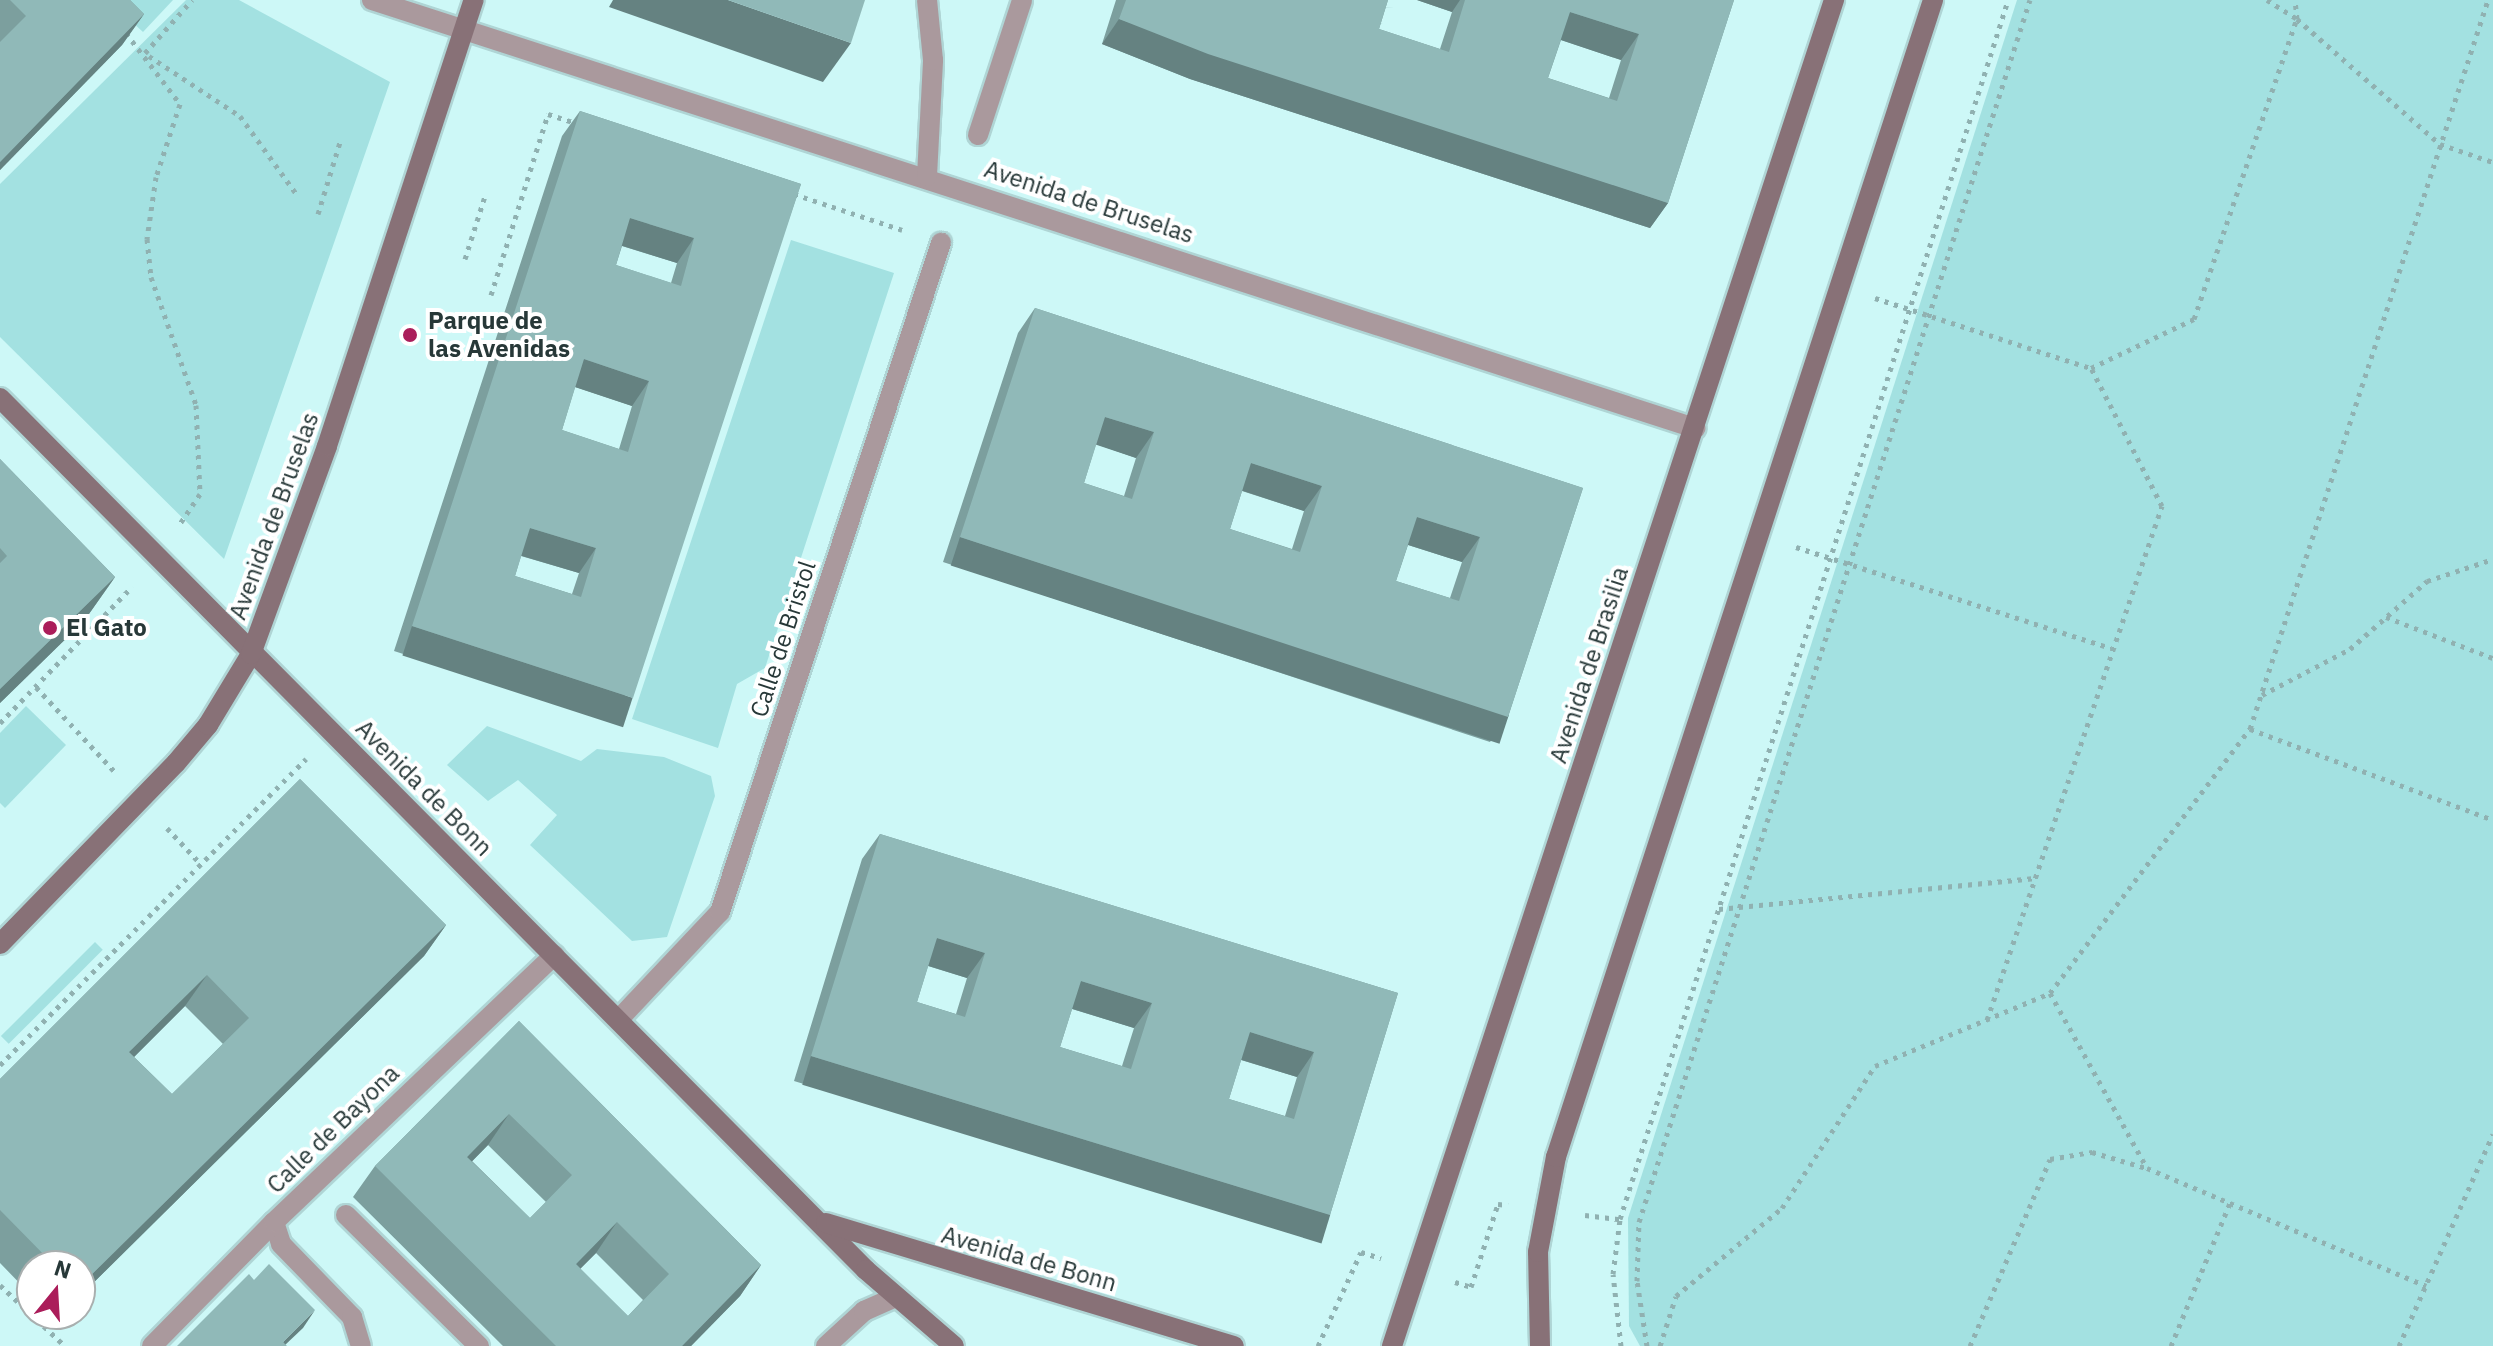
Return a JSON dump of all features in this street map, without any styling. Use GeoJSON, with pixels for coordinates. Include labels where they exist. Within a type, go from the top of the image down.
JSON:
{"type":"FeatureCollection","features":[{"type":"Feature","properties":{"kind":"street","name":"Avenida de Bruselas"},"geometry":{"type":"LineString","coordinates":[[372,0],[927,176],[1695,428]]}},
{"type":"Feature","properties":{"kind":"street","name":"Avenida de Bruselas"},"geometry":{"type":"LineString","coordinates":[[0,944],[176,763],[208,725],[251,654],[327,446],[474,0]]}},
{"type":"Feature","properties":{"kind":"street"},"geometry":{"type":"LineString","coordinates":[[927,0],[933,60],[927,176]]}},
{"type":"Feature","properties":{"kind":"street"},"geometry":{"type":"LineString","coordinates":[[978,135],[1022,0]]}},
{"type":"Feature","properties":{"kind":"street","name":"Avenida de Brasilia"},"geometry":{"type":"LineString","coordinates":[[1392,1346],[1834,0]]}},
{"type":"Feature","properties":{"kind":"street"},"geometry":{"type":"LineString","coordinates":[[1540,1346],[1538,1252],[1556,1157],[1933,0]]}},
{"type":"Feature","properties":{"kind":"street","name":"Calle de Bristol"},"geometry":{"type":"LineString","coordinates":[[619,1019],[720,912],[941,243]]}},
{"type":"Feature","properties":{"kind":"street","name":"Avenida de Bonn"},"geometry":{"type":"LineString","coordinates":[[0,398],[251,654],[812,1215],[896,1297],[954,1346]]}},
{"type":"Feature","properties":{"kind":"street","name":"Calle de Bayona"},"geometry":{"type":"LineString","coordinates":[[152,1346],[274,1222],[554,955]]}},
{"type":"Feature","properties":{"kind":"street"},"geometry":{"type":"LineString","coordinates":[[346,1215],[479,1346]]}},
{"type":"Feature","properties":{"kind":"street","name":"Avenida de Bonn"},"geometry":{"type":"LineString","coordinates":[[812,1215],[875,1241],[1234,1346]]}},
{"type":"Feature","properties":{"kind":"street"},"geometry":{"type":"LineString","coordinates":[[274,1222],[281,1244],[352,1317],[361,1346]]}},
{"type":"Feature","properties":{"kind":"street"},"geometry":{"type":"LineString","coordinates":[[826,1346],[864,1311],[896,1297]]}},
{"type":"Feature","properties":{"kind":"path"},"geometry":{"type":"LineString","coordinates":[[145,53],[192,0]]}},
{"type":"Feature","properties":{"kind":"path"},"geometry":{"type":"LineString","coordinates":[[1621,1346],[1613,1274],[1617,1233],[2008,0]]}},
{"type":"Feature","properties":{"kind":"path"},"geometry":{"type":"LineString","coordinates":[[1647,1346],[1637,1281],[1639,1222],[2030,0]]}},
{"type":"Feature","properties":{"kind":"path"},"geometry":{"type":"LineString","coordinates":[[2267,0],[2297,19],[2440,144],[2493,162]]}},
{"type":"Feature","properties":{"kind":"path"},"geometry":{"type":"LineString","coordinates":[[1839,288],[2091,368],[2194,319],[2297,19],[2295,0]]}},
{"type":"Feature","properties":{"kind":"path"},"geometry":{"type":"LineString","coordinates":[[1660,1346],[1676,1296],[1782,1208],[1875,1066],[2050,993],[2250,729],[2488,0]]}},
{"type":"Feature","properties":{"kind":"path"},"geometry":{"type":"LineString","coordinates":[[0,723],[157,558],[200,494],[196,405],[151,277],[147,239],[156,177],[180,104],[145,53],[115,21]]}},
{"type":"Feature","properties":{"kind":"path"},"geometry":{"type":"LineString","coordinates":[[145,53],[240,116],[298,196]]}},
{"type":"Feature","properties":{"kind":"path"},"geometry":{"type":"LineString","coordinates":[[491,295],[548,114],[578,123]]}},
{"type":"Feature","properties":{"kind":"path"},"geometry":{"type":"LineString","coordinates":[[318,214],[340,142]]}},
{"type":"Feature","properties":{"kind":"path"},"geometry":{"type":"LineString","coordinates":[[790,193],[941,243]]}},
{"type":"Feature","properties":{"kind":"path"},"geometry":{"type":"LineString","coordinates":[[465,259],[485,196]]}},
{"type":"Feature","properties":{"kind":"path"},"geometry":{"type":"LineString","coordinates":[[1987,1020],[2111,648],[2162,506],[2091,368]]}},
{"type":"Feature","properties":{"kind":"path"},"geometry":{"type":"LineString","coordinates":[[1759,535],[2111,648]]}},
{"type":"Feature","properties":{"kind":"path"},"geometry":{"type":"LineString","coordinates":[[2261,695],[2350,649],[2427,581],[2493,559]]}},
{"type":"Feature","properties":{"kind":"path"},"geometry":{"type":"LineString","coordinates":[[2386,617],[2493,658]]}},
{"type":"Feature","properties":{"kind":"path"},"geometry":{"type":"LineString","coordinates":[[2250,729],[2493,820]]}},
{"type":"Feature","properties":{"kind":"path"},"geometry":{"type":"LineString","coordinates":[[0,1065],[332,733]]}},
{"type":"Feature","properties":{"kind":"path"},"geometry":{"type":"LineString","coordinates":[[1719,909],[2034,878]]}},
{"type":"Feature","properties":{"kind":"path"},"geometry":{"type":"LineString","coordinates":[[2050,993],[2147,1168]]}},
{"type":"Feature","properties":{"kind":"path"},"geometry":{"type":"LineString","coordinates":[[2399,1346],[2493,1134]]}},
{"type":"Feature","properties":{"kind":"path"},"geometry":{"type":"LineString","coordinates":[[1970,1346],[2050,1159],[2092,1152],[2147,1168],[2426,1286]]}},
{"type":"Feature","properties":{"kind":"path"},"geometry":{"type":"LineString","coordinates":[[2171,1346],[2230,1203]]}},
{"type":"Feature","properties":{"kind":"path"},"geometry":{"type":"LineString","coordinates":[[1318,1346],[1361,1252]]}},
{"type":"Feature","properties":{"kind":"path"},"geometry":{"type":"LineString","coordinates":[[0,1285],[55,1344],[65,1346]]}},
{"type":"Feature","properties":{"kind":"shaded area"},"geometry":{"type":"Polygon","coordinates":[[[108,0],[173,0],[143,32],[108,0]]]}},
{"type":"Feature","properties":{"kind":"shaded area"},"geometry":{"type":"Polygon","coordinates":[[[186,0],[239,0],[390,82],[224,559],[0,337],[0,184],[186,0]]]}},
{"type":"Feature","properties":{"kind":"shaded area"},"geometry":{"type":"Polygon","coordinates":[[[2017,0],[2493,0],[2493,1346],[1640,1346],[1629,1326],[1628,1218],[2017,0]]]}},
{"type":"Feature","properties":{"kind":"shaded area"},"geometry":{"type":"Polygon","coordinates":[[[791,240],[894,273],[765,668],[737,684],[718,748],[632,719],[791,240]]]}},
{"type":"Feature","properties":{"kind":"shaded area"},"geometry":{"type":"Polygon","coordinates":[[[26,706],[66,745],[5,808],[0,803],[0,733],[26,706]]]}},
{"type":"Feature","properties":{"kind":"shaded area"},"geometry":{"type":"Polygon","coordinates":[[[487,726],[581,761],[597,749],[664,757],[711,776],[715,796],[667,937],[632,941],[530,845],[557,815],[518,780],[488,801],[447,765],[487,726]]]}},
{"type":"Feature","properties":{"kind":"shaded area"},"geometry":{"type":"Polygon","coordinates":[[[95,942],[103,950],[9,1044],[1,1036],[95,942]]]}},
{"type":"Feature","properties":{"kind":"building"},"geometry":{"type":"Polygon","coordinates":[[[10,0],[130,0],[144,14],[0,162],[0,42],[26,16],[10,0]]]}},
{"type":"Feature","properties":{"kind":"building"},"geometry":{"type":"Polygon","coordinates":[[[728,0],[865,0],[851,43],[728,0]]]}},
{"type":"Feature","properties":{"kind":"building"},"geometry":{"type":"Polygon","coordinates":[[[1126,0],[1388,0],[1379,29],[1449,52],[1465,0],[1734,0],[1668,203],[1208,54],[1119,19],[1126,0]],[[1570,12],[1548,78],[1617,101],[1639,34],[1570,12]]]}},
{"type":"Feature","properties":{"kind":"building"},"geometry":{"type":"Polygon","coordinates":[[[580,111],[801,184],[633,698],[412,626],[580,111]],[[630,218],[616,265],[681,286],[694,238],[630,218]],[[584,359],[562,430],[628,452],[649,381],[584,359]],[[530,528],[515,576],[581,597],[596,548],[530,528]]]}},
{"type":"Feature","properties":{"kind":"building"},"geometry":{"type":"Polygon","coordinates":[[[1035,308],[1583,488],[1508,717],[960,537],[1035,308]],[[1105,417],[1084,483],[1132,499],[1154,432],[1105,417]],[[1251,463],[1230,529],[1300,552],[1322,486],[1251,463]],[[1417,517],[1396,581],[1459,601],[1480,537],[1417,517]]]}},
{"type":"Feature","properties":{"kind":"building"},"geometry":{"type":"Polygon","coordinates":[[[0,459],[115,577],[0,689],[0,563],[7,556],[0,548],[0,459]]]}},
{"type":"Feature","properties":{"kind":"building"},"geometry":{"type":"Polygon","coordinates":[[[300,779],[446,925],[96,1270],[96,1250],[39,1250],[0,1210],[0,1079],[300,779]],[[207,975],[129,1052],[172,1094],[249,1018],[207,975]]]}},
{"type":"Feature","properties":{"kind":"building"},"geometry":{"type":"Polygon","coordinates":[[[880,834],[1398,993],[1330,1215],[811,1056],[880,834]],[[937,938],[917,1002],[965,1017],[985,953],[937,938]],[[1081,981],[1060,1047],[1131,1069],[1152,1003],[1081,981]],[[1250,1032],[1229,1099],[1294,1119],[1314,1052],[1250,1032]]]}},
{"type":"Feature","properties":{"kind":"building"},"geometry":{"type":"Polygon","coordinates":[[[519,1021],[761,1265],[682,1346],[556,1346],[375,1166],[519,1021]],[[509,1114],[467,1157],[530,1218],[572,1175],[509,1114]],[[617,1222],[576,1264],[628,1316],[669,1274],[617,1222]]]}},
{"type":"Feature","properties":{"kind":"building"},"geometry":{"type":"Polygon","coordinates":[[[269,1264],[315,1310],[283,1342],[287,1346],[177,1346],[249,1274],[254,1280],[269,1264]]]}},
{"type":"Feature","properties":{"kind":"place","name":"Parque de las Avenidas"},"geometry":{"type":"Point","coordinates":[410,335]}},
{"type":"Feature","properties":{"kind":"place","name":"El Gato"},"geometry":{"type":"Point","coordinates":[50,628]}}]}
